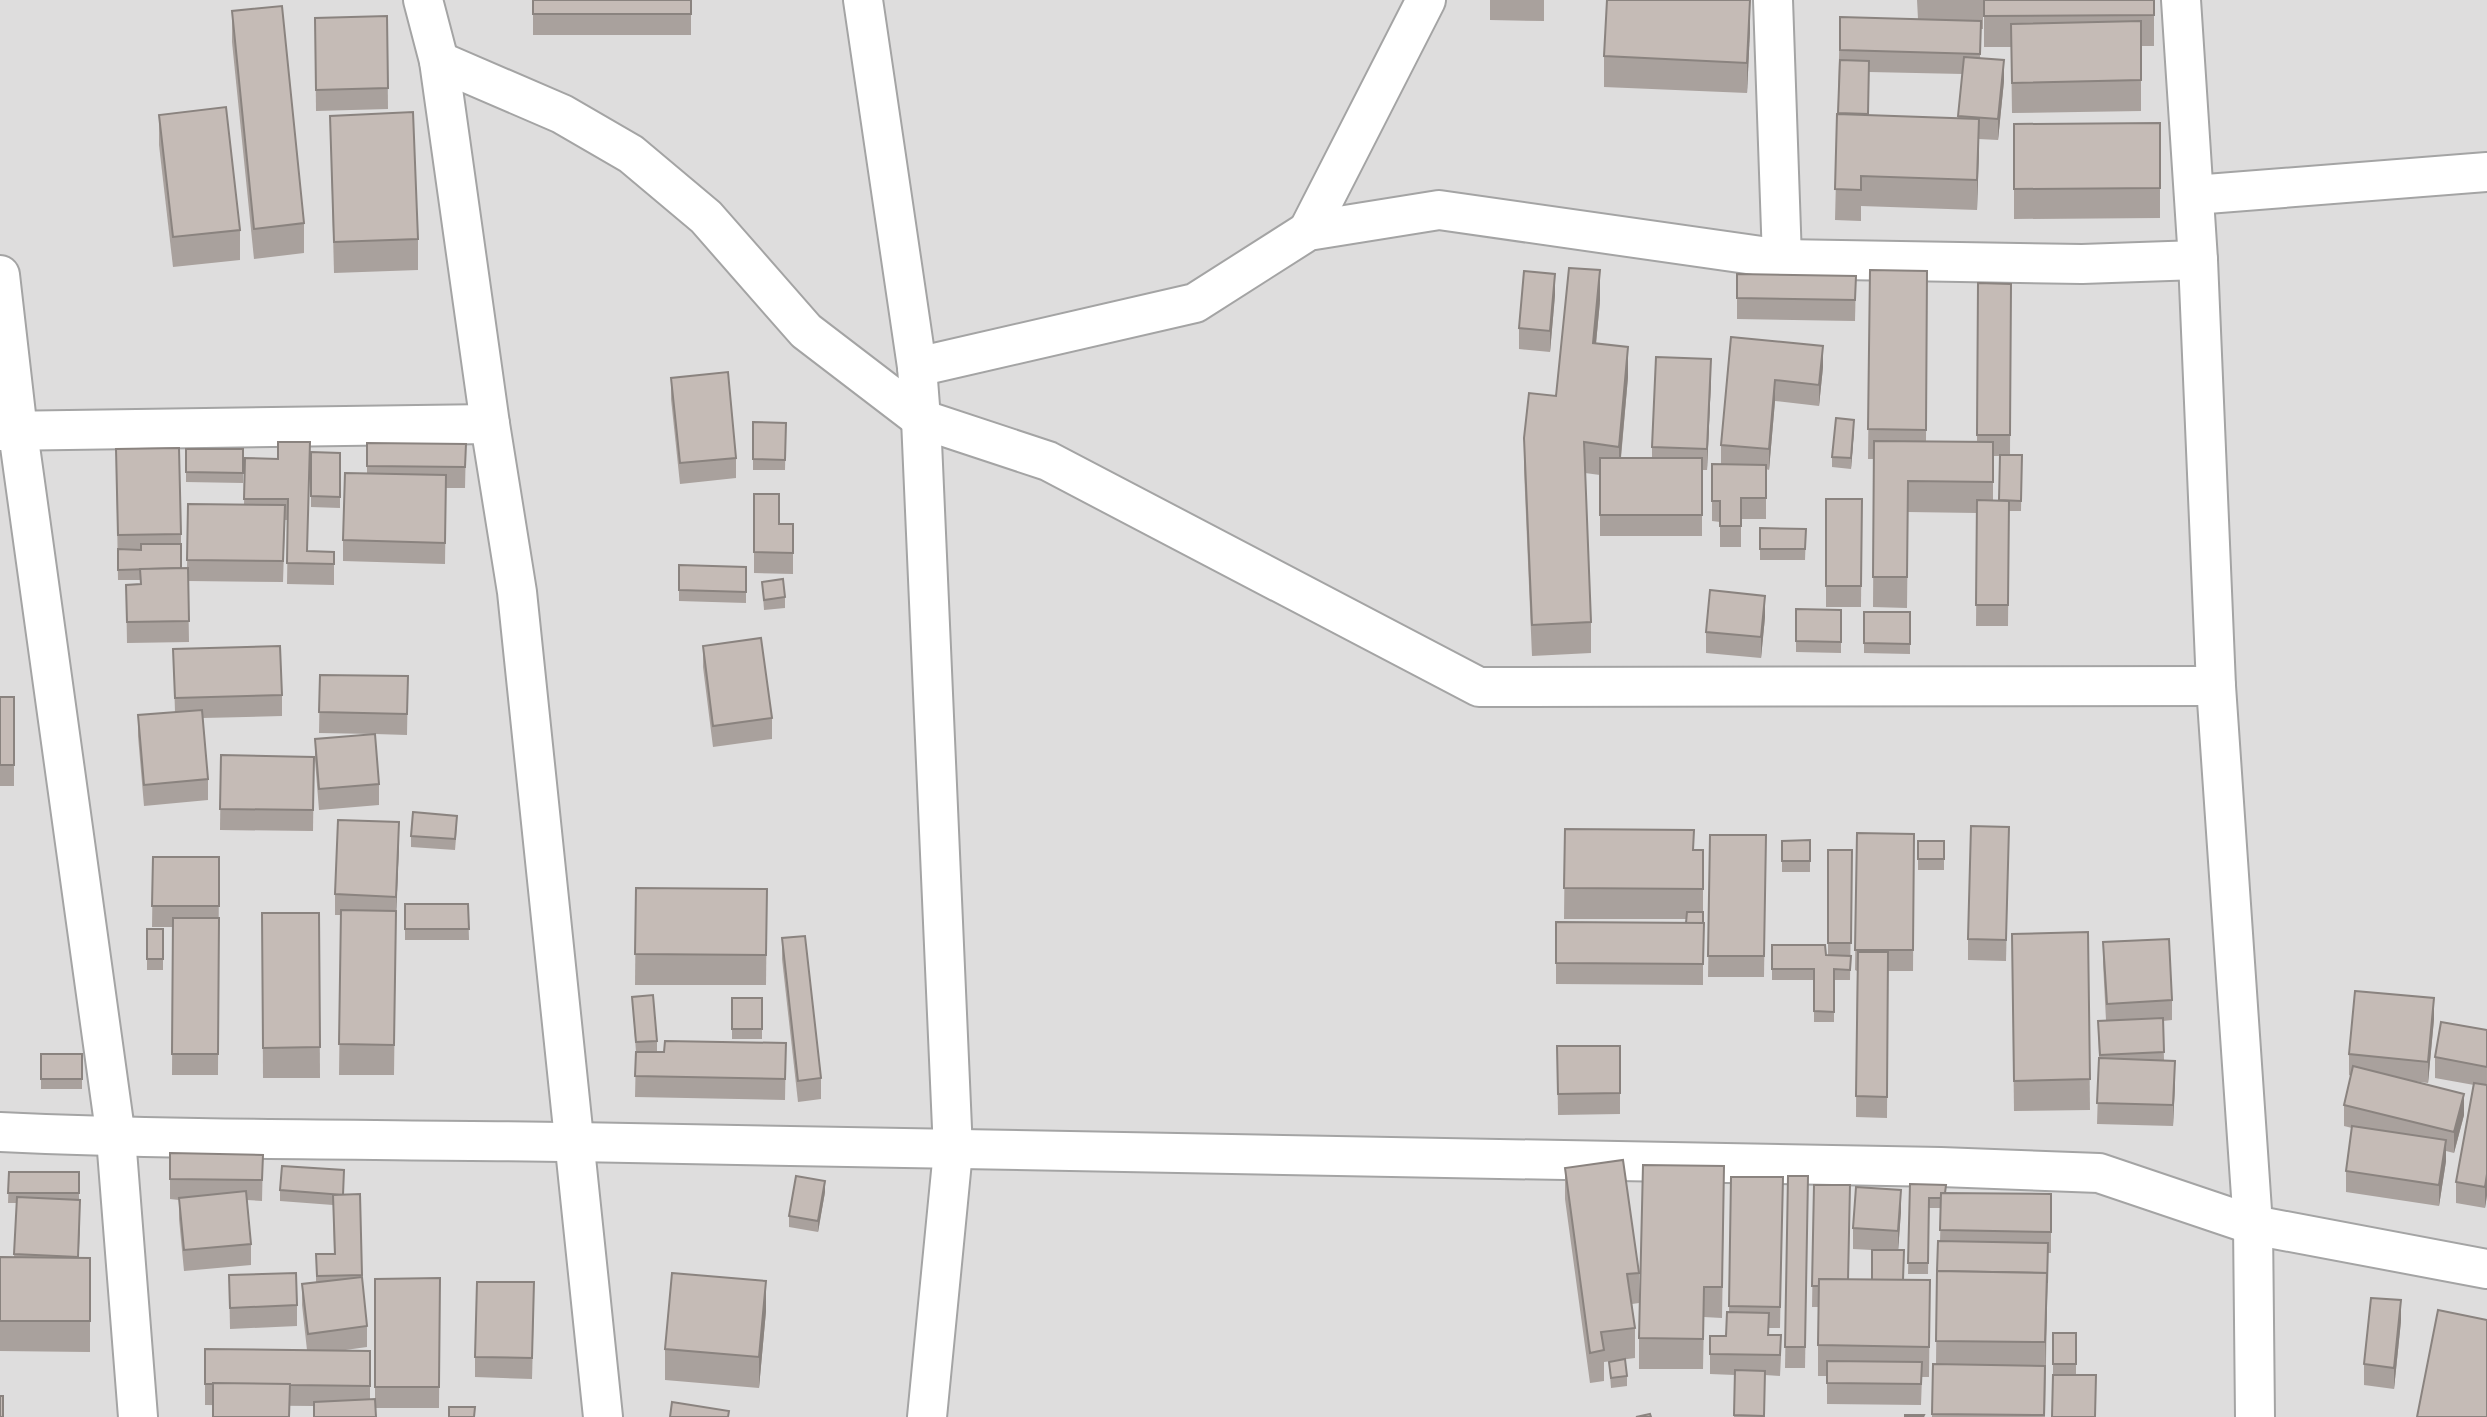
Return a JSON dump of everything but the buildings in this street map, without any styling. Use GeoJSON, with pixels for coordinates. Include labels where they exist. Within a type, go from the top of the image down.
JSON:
{"type":"FeatureCollection","features":[{"type":"Feature","properties":{"kind":"street"},"geometry":{"type":"LineString","coordinates":[[423,0],[439,61],[490,424],[517,592],[603,1417]]}},
{"type":"Feature","properties":{"kind":"street"},"geometry":{"type":"LineString","coordinates":[[863,0],[917,367],[921,419],[953,1151],[927,1417]]}},
{"type":"Feature","properties":{"kind":"street"},"geometry":{"type":"LineString","coordinates":[[1308,231],[1426,0]]}},
{"type":"Feature","properties":{"kind":"street"},"geometry":{"type":"LineString","coordinates":[[1773,0],[1782,259]]}},
{"type":"Feature","properties":{"kind":"street"},"geometry":{"type":"LineString","coordinates":[[2181,0],[2198,260],[2216,686],[2253,1225],[2255,1417]]}},
{"type":"Feature","properties":{"kind":"street"},"geometry":{"type":"LineString","coordinates":[[439,61],[562,114],[631,154],[706,217],[806,331],[921,419],[1048,461],[1479,687],[2216,686]]}},
{"type":"Feature","properties":{"kind":"street"},"geometry":{"type":"LineString","coordinates":[[2194,195],[2487,172]]}},
{"type":"Feature","properties":{"kind":"street"},"geometry":{"type":"LineString","coordinates":[[917,367],[1195,303],[1308,231],[1440,210],[1782,259],[2082,264],[2198,260]]}},
{"type":"Feature","properties":{"kind":"street"},"geometry":{"type":"LineString","coordinates":[[0,275],[9,432],[116,1138],[138,1417]]}},
{"type":"Feature","properties":{"kind":"street"},"geometry":{"type":"LineString","coordinates":[[9,432],[490,424]]}},
{"type":"Feature","properties":{"kind":"street"},"geometry":{"type":"LineString","coordinates":[[0,1132],[116,1138],[573,1142],[1927,1167],[2099,1173],[2253,1225],[2487,1269]]}},
{"type":"Feature","properties":{"kind":"shaded area"},"geometry":{"type":"Polygon","coordinates":[[[0,0],[2487,0],[2487,1417],[0,1417],[0,0]]]}}]}
